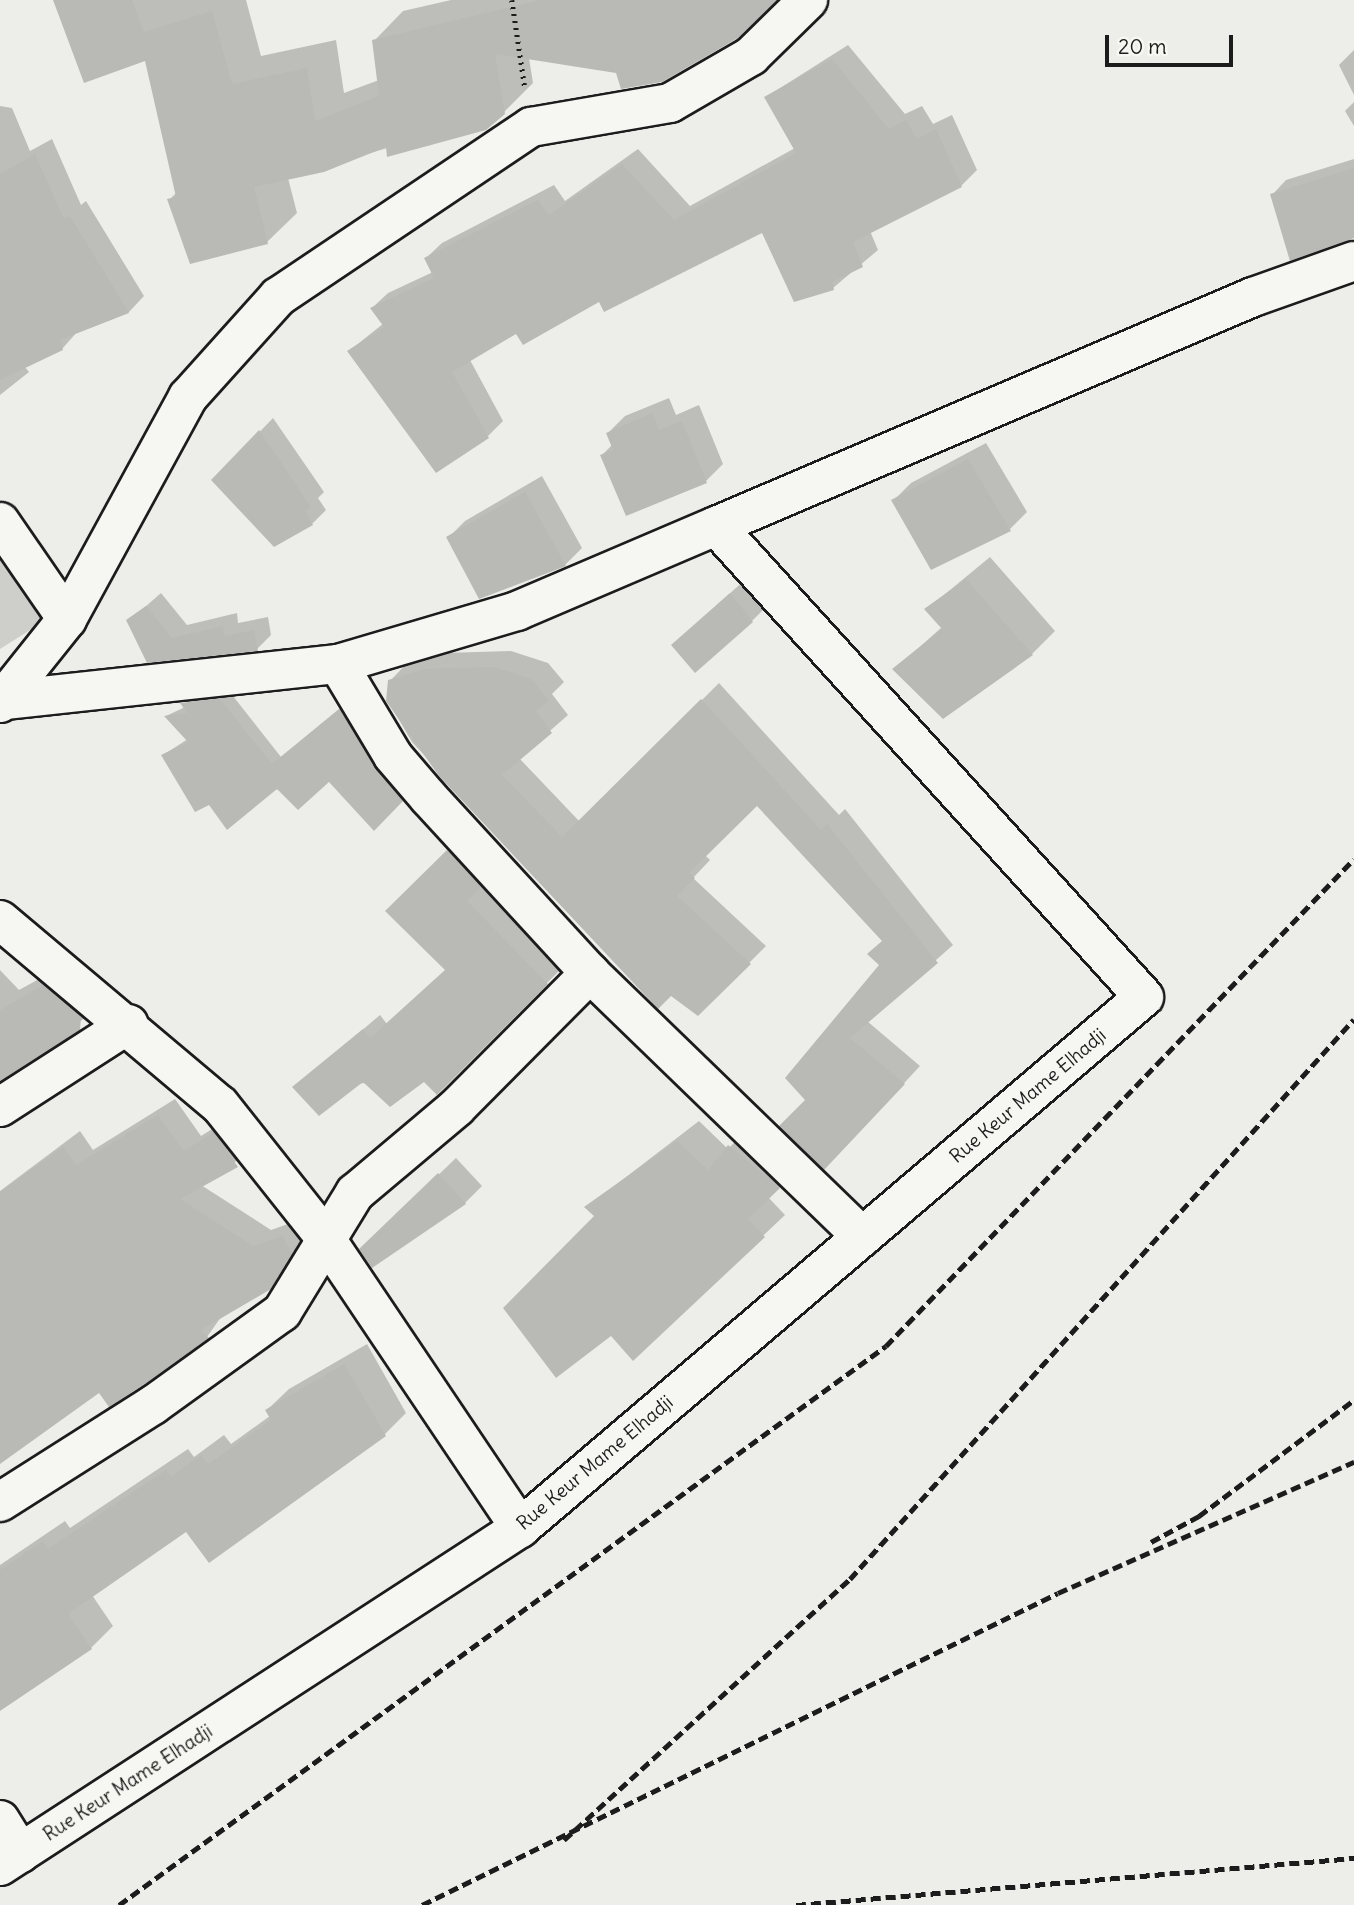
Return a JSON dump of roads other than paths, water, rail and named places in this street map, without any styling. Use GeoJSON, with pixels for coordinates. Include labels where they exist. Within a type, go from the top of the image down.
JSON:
{"type":"FeatureCollection","features":[{"type":"Feature","properties":{"kind":"street"},"geometry":{"type":"LineString","coordinates":[[3,701],[67,619],[188,397],[278,297],[531,127],[670,103],[751,56],[808,0]]}},
{"type":"Feature","properties":{"kind":"street"},"geometry":{"type":"LineString","coordinates":[[3,701],[338,664],[517,611],[1253,297],[1354,261]]}},
{"type":"Feature","properties":{"kind":"street"},"geometry":{"type":"LineString","coordinates":[[0,522],[67,619]]}},
{"type":"Feature","properties":{"kind":"street","name":"Rue Keur Mame Elhadji"},"geometry":{"type":"LineString","coordinates":[[10,1859],[520,1528],[1144,997],[716,526]]}},
{"type":"Feature","properties":{"kind":"street"},"geometry":{"type":"LineString","coordinates":[[338,664],[393,756],[590,973],[862,1237]]}},
{"type":"Feature","properties":{"kind":"street"},"geometry":{"type":"LineString","coordinates":[[0,920],[129,1024],[219,1105],[324,1236],[520,1528]]}},
{"type":"Feature","properties":{"kind":"street"},"geometry":{"type":"LineString","coordinates":[[0,1502],[153,1405],[282,1312],[307,1278],[324,1236],[355,1193],[457,1107],[590,973]]}},
{"type":"Feature","properties":{"kind":"street"},"geometry":{"type":"LineString","coordinates":[[0,1107],[129,1024]]}},
{"type":"Feature","properties":{"kind":"street"},"geometry":{"type":"LineString","coordinates":[[0,1820],[10,1859]]}},
{"type":"Feature","properties":{"kind":"railway"},"geometry":{"type":"LineString","coordinates":[[119,1905],[886,1346],[1354,859]]}},
{"type":"Feature","properties":{"kind":"railway"},"geometry":{"type":"LineString","coordinates":[[564,1840],[850,1579],[1354,1019]]}},
{"type":"Feature","properties":{"kind":"railway"},"geometry":{"type":"LineString","coordinates":[[1151,1542],[1199,1516],[1354,1400]]}},
{"type":"Feature","properties":{"kind":"railway"},"geometry":{"type":"LineString","coordinates":[[422,1905],[1058,1593],[1354,1462]]}},
{"type":"Feature","properties":{"kind":"railway"},"geometry":{"type":"LineString","coordinates":[[796,1905],[1354,1858]]}}]}
